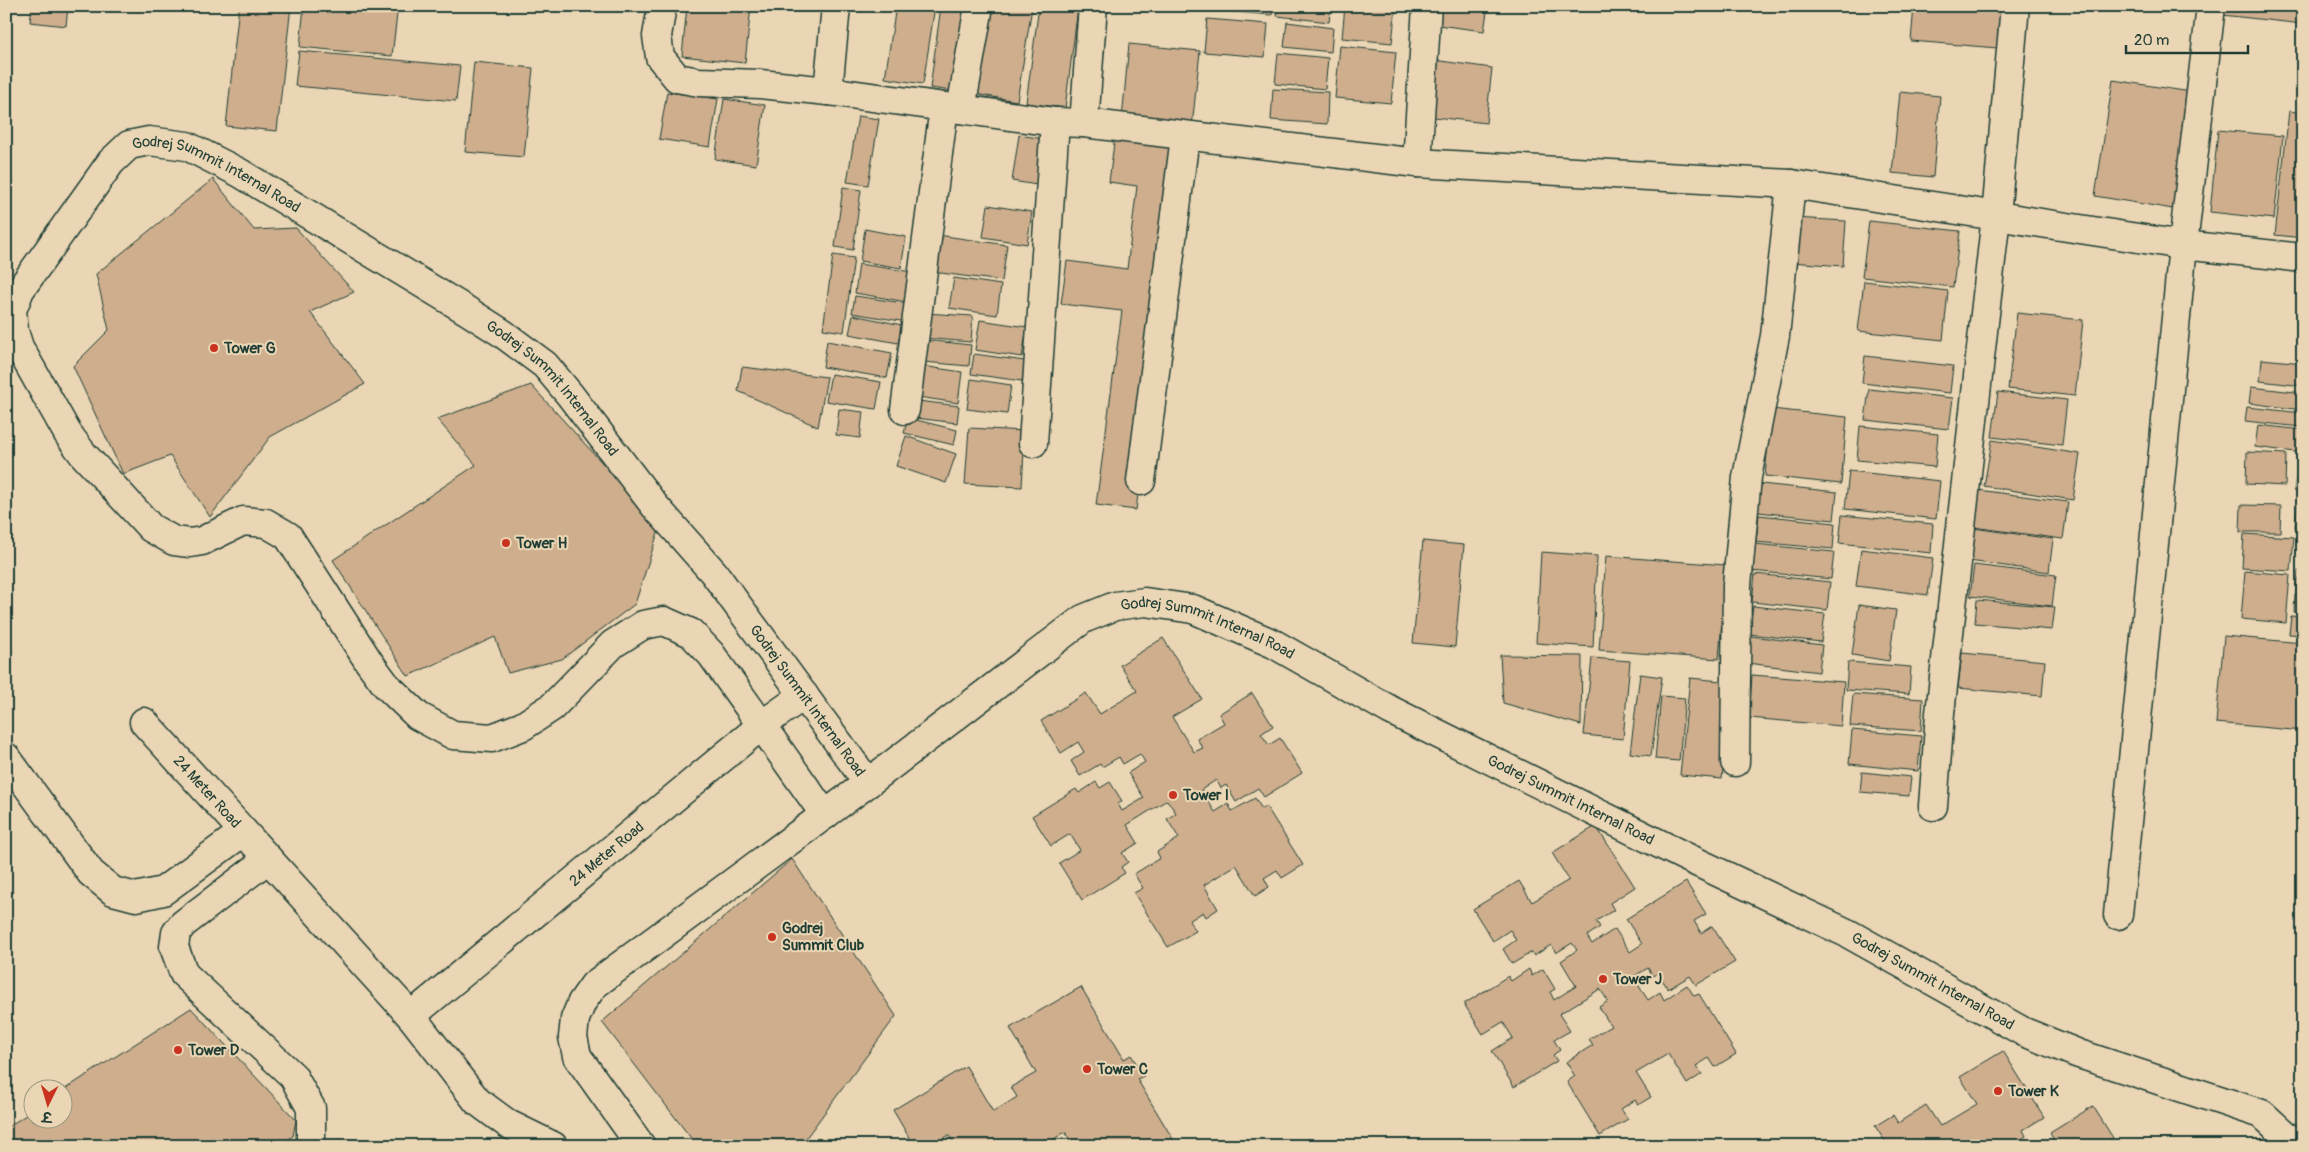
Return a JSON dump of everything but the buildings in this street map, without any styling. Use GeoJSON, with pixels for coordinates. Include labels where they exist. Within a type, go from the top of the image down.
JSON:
{"type":"FeatureCollection","features":[{"type":"Feature","properties":{"kind":"street"},"geometry":{"type":"LineString","coordinates":[[662,6],[657,36],[660,57],[677,78],[699,82],[760,84],[828,91],[1055,122],[1417,164],[1790,184],[2183,245],[2303,258]]}},
{"type":"Feature","properties":{"kind":"street"},"geometry":{"type":"LineString","coordinates":[[828,91],[836,6]]}},
{"type":"Feature","properties":{"kind":"street"},"geometry":{"type":"LineString","coordinates":[[905,410],[953,108],[979,6]]}},
{"type":"Feature","properties":{"kind":"street"},"geometry":{"type":"LineString","coordinates":[[1084,124],[1093,6]]}},
{"type":"Feature","properties":{"kind":"street"},"geometry":{"type":"LineString","coordinates":[[1417,164],[1427,6]]}},
{"type":"Feature","properties":{"kind":"street"},"geometry":{"type":"LineString","coordinates":[[1933,806],[1941,704],[1996,216],[2015,6]]}},
{"type":"Feature","properties":{"kind":"street"},"geometry":{"type":"LineString","coordinates":[[2118,916],[2183,245],[2211,6]]}},
{"type":"Feature","properties":{"kind":"street"},"geometry":{"type":"LineString","coordinates":[[1033,443],[1055,122]]}},
{"type":"Feature","properties":{"kind":"street"},"geometry":{"type":"LineString","coordinates":[[1141,481],[1185,137]]}},
{"type":"Feature","properties":{"kind":"street","name":"Godrej Summit Internal Road"},"geometry":{"type":"LineString","coordinates":[[825,815],[711,654],[691,633],[664,621],[643,625],[613,644],[552,707],[523,726],[492,738],[453,735],[418,716],[386,685],[369,662],[288,536],[266,523],[243,521],[202,541],[190,543],[174,541],[151,528],[83,454],[68,434],[19,347],[14,331],[12,310],[20,290],[112,162],[129,145],[149,141],[187,146],[240,173],[473,314],[502,333],[545,366],[654,505],[714,573],[868,783]]}},
{"type":"Feature","properties":{"kind":"street"},"geometry":{"type":"LineString","coordinates":[[1735,762],[1737,585],[1747,477],[1775,336],[1790,184]]}},
{"type":"Feature","properties":{"kind":"street","name":"Godrej Summit Internal Road"},"geometry":{"type":"LineString","coordinates":[[640,1146],[577,1056],[573,1038],[575,1019],[582,1002],[594,985],[868,783],[1083,619],[1114,606],[1145,602],[1193,609],[1274,644],[1390,710],[1686,857],[1849,934],[2024,1032],[2079,1054],[2262,1114],[2297,1146]]}},
{"type":"Feature","properties":{"kind":"street","name":"24 Meter Road"},"geometry":{"type":"LineString","coordinates":[[411,1016],[762,725],[804,695]]}},
{"type":"Feature","properties":{"kind":"street","name":"24 Meter Road"},"geometry":{"type":"LineString","coordinates":[[144,722],[411,1016],[477,1101],[508,1124],[553,1146]]}},
{"type":"Feature","properties":{"kind":"street"},"geometry":{"type":"LineString","coordinates":[[6,757],[91,873],[113,891],[136,897],[163,891],[243,832]]}},
{"type":"Feature","properties":{"kind":"street"},"geometry":{"type":"LineString","coordinates":[[268,859],[183,924],[176,933],[174,947],[184,974],[293,1076],[311,1108],[311,1146]]}},
{"type":"Feature","properties":{"kind":"place","name":"Tower G"},"geometry":{"type":"Point","coordinates":[214,348]}},
{"type":"Feature","properties":{"kind":"place","name":"Tower H"},"geometry":{"type":"Point","coordinates":[506,543]}},
{"type":"Feature","properties":{"kind":"place","name":"Tower I"},"geometry":{"type":"Point","coordinates":[1173,795]}},
{"type":"Feature","properties":{"kind":"place","name":"Godrej Summit Club"},"geometry":{"type":"Point","coordinates":[772,937]}},
{"type":"Feature","properties":{"kind":"place","name":"Tower J"},"geometry":{"type":"Point","coordinates":[1603,979]}},
{"type":"Feature","properties":{"kind":"place","name":"Tower D"},"geometry":{"type":"Point","coordinates":[178,1050]}},
{"type":"Feature","properties":{"kind":"place","name":"Tower C"},"geometry":{"type":"Point","coordinates":[1087,1069]}},
{"type":"Feature","properties":{"kind":"place","name":"Tower K"},"geometry":{"type":"Point","coordinates":[1998,1091]}}]}
